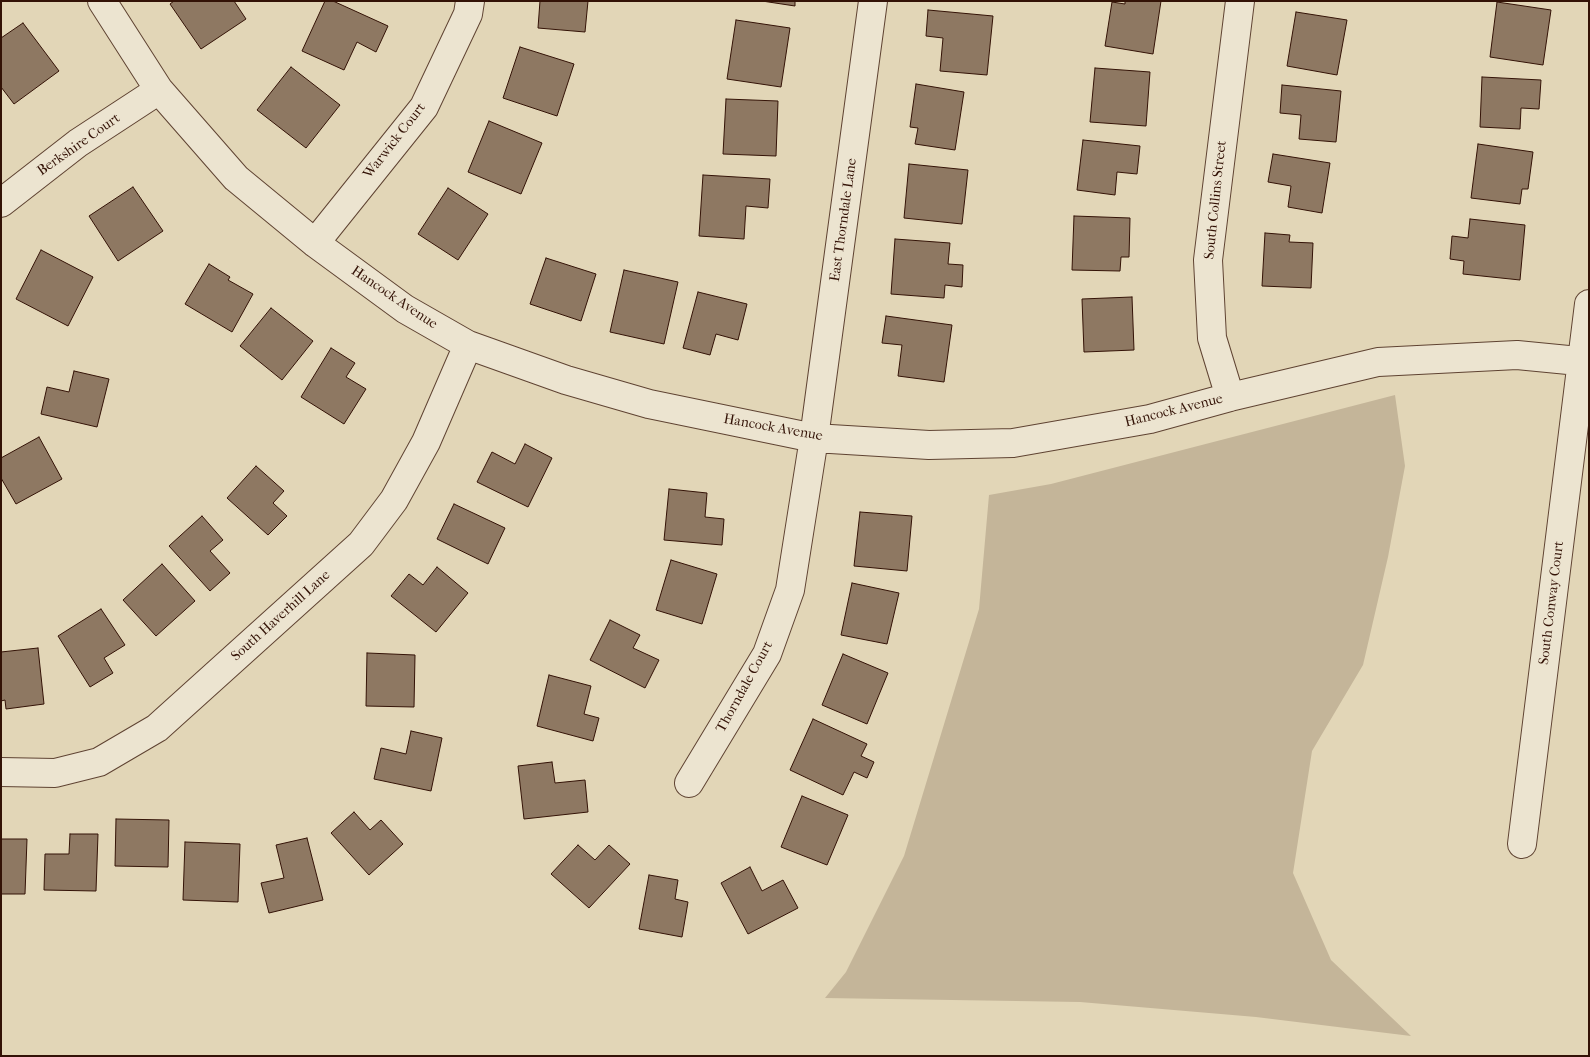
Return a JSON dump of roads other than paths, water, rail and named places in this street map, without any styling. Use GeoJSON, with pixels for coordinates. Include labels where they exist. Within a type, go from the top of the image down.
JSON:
{"type":"FeatureCollection","features":[{"type":"Feature","properties":{"kind":"street","name":"Hancock Avenue"},"geometry":{"type":"LineString","coordinates":[[102,1],[159,90],[236,178],[315,243],[405,310],[468,345],[566,380],[649,404],[814,438],[929,445],[1013,443],[1150,419],[1230,397],[1378,362],[1517,355],[1586,361]]}},
{"type":"Feature","properties":{"kind":"street","name":"Warwick Court"},"geometry":{"type":"LineString","coordinates":[[315,243],[424,107],[468,14],[470,1]]}},
{"type":"Feature","properties":{"kind":"street","name":"East Thorndale Lane"},"geometry":{"type":"LineString","coordinates":[[814,438],[873,1]]}},
{"type":"Feature","properties":{"kind":"street","name":"South Collins Street"},"geometry":{"type":"LineString","coordinates":[[1230,397],[1212,338],[1208,260],[1240,1]]}},
{"type":"Feature","properties":{"kind":"street","name":"Berkshire Court"},"geometry":{"type":"LineString","coordinates":[[1,202],[78,143],[159,90]]}},
{"type":"Feature","properties":{"kind":"street","name":"South Conway Court"},"geometry":{"type":"LineString","coordinates":[[1522,844],[1586,361],[1589,304]]}},
{"type":"Feature","properties":{"kind":"street","name":"South Haverhill Lane"},"geometry":{"type":"LineString","coordinates":[[1,772],[55,773],[99,762],[156,728],[361,544],[394,500],[426,442],[468,345]]}},
{"type":"Feature","properties":{"kind":"street","name":"Thorndale Court"},"geometry":{"type":"LineString","coordinates":[[689,782],[766,654],[790,590],[814,438]]}}]}
